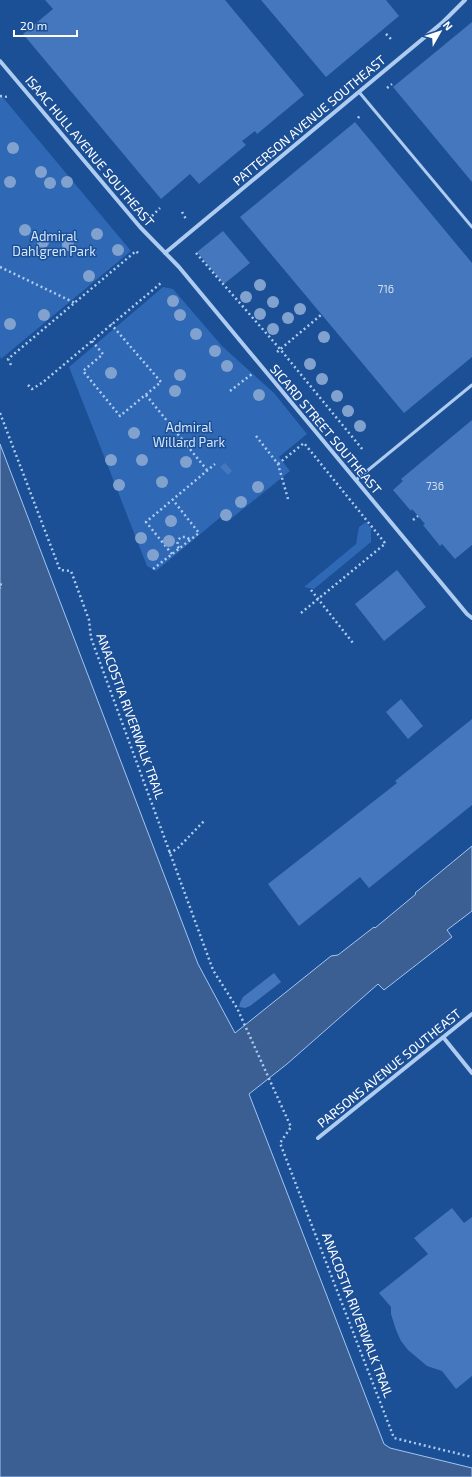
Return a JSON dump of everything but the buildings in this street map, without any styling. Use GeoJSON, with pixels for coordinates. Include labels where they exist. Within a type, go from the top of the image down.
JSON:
{"type":"FeatureCollection","features":[{"type":"Feature","properties":{"kind":"street","name":"PATTERSON AVENUE SOUTHEAST"},"geometry":{"type":"LineString","coordinates":[[165,253],[443,22],[465,0]]}},
{"type":"Feature","properties":{"kind":"street","name":"ISAAC HULL AVENUE SOUTHEAST"},"geometry":{"type":"LineString","coordinates":[[0,61],[140,227],[165,253]]}},
{"type":"Feature","properties":{"kind":"street","name":"SICARD STREET SOUTHEAST"},"geometry":{"type":"LineString","coordinates":[[165,253],[179,267],[467,614],[472,618]]}},
{"type":"Feature","properties":{"kind":"street","name":"PARSONS AVENUE SOUTHEAST"},"geometry":{"type":"LineString","coordinates":[[318,1138],[472,1014]]}},
{"type":"Feature","properties":{"kind":"street"},"geometry":{"type":"LineString","coordinates":[[443,1037],[472,1073]]}},
{"type":"Feature","properties":{"kind":"lane"},"geometry":{"type":"LineString","coordinates":[[358,92],[472,227]]}},
{"type":"Feature","properties":{"kind":"lane"},"geometry":{"type":"LineString","coordinates":[[356,480],[472,385]]}},
{"type":"Feature","properties":{"kind":"path"},"geometry":{"type":"LineString","coordinates":[[386,34],[391,39]]}},
{"type":"Feature","properties":{"kind":"path"},"geometry":{"type":"LineString","coordinates":[[387,88],[392,84]]}},
{"type":"Feature","properties":{"kind":"path"},"geometry":{"type":"LineString","coordinates":[[0,96],[8,97]]}},
{"type":"Feature","properties":{"kind":"path"},"geometry":{"type":"LineString","coordinates":[[358,118],[361,114]]}},
{"type":"Feature","properties":{"kind":"path"},"geometry":{"type":"LineString","coordinates":[[152,216],[160,208]]}},
{"type":"Feature","properties":{"kind":"path"},"geometry":{"type":"LineString","coordinates":[[182,212],[186,219]]}},
{"type":"Feature","properties":{"kind":"path"},"geometry":{"type":"LineString","coordinates":[[11,365],[8,359],[136,251],[140,255]]}},
{"type":"Feature","properties":{"kind":"path"},"geometry":{"type":"LineString","coordinates":[[196,253],[280,349],[363,450]]}},
{"type":"Feature","properties":{"kind":"path"},"geometry":{"type":"LineString","coordinates":[[0,267],[75,303]]}},
{"type":"Feature","properties":{"kind":"path"},"geometry":{"type":"LineString","coordinates":[[28,385],[32,389],[42,383],[161,283]]}},
{"type":"Feature","properties":{"kind":"path"},"geometry":{"type":"LineString","coordinates":[[276,352],[322,315]]}},
{"type":"Feature","properties":{"kind":"path"},"geometry":{"type":"LineString","coordinates":[[92,341],[103,354],[83,371],[120,416],[161,382],[111,324]]}},
{"type":"Feature","properties":{"kind":"path"},"geometry":{"type":"LineString","coordinates":[[230,391],[253,373]]}},
{"type":"Feature","properties":{"kind":"path"},"geometry":{"type":"LineString","coordinates":[[146,395],[208,470]]}},
{"type":"Feature","properties":{"kind":"path","name":"ANACOSTIA RIVERWALK TRAIL"},"geometry":{"type":"LineString","coordinates":[[0,413],[60,570],[71,571],[89,620],[91,638],[213,970],[237,1008],[291,1127],[280,1143],[394,1438],[472,1457]]}},
{"type":"Feature","properties":{"kind":"path"},"geometry":{"type":"LineString","coordinates":[[256,436],[278,464],[288,499]]}},
{"type":"Feature","properties":{"kind":"path"},"geometry":{"type":"LineString","coordinates":[[278,464],[304,443],[385,543]]}},
{"type":"Feature","properties":{"kind":"path"},"geometry":{"type":"LineString","coordinates":[[172,554],[146,522],[215,464]]}},
{"type":"Feature","properties":{"kind":"path"},"geometry":{"type":"LineString","coordinates":[[153,569],[199,533],[173,500]]}},
{"type":"Feature","properties":{"kind":"path"},"geometry":{"type":"LineString","coordinates":[[413,520],[418,516]]}},
{"type":"Feature","properties":{"kind":"path"},"geometry":{"type":"LineString","coordinates":[[179,548],[177,546],[178,540],[181,537],[187,537],[190,540]]}},
{"type":"Feature","properties":{"kind":"path"},"geometry":{"type":"LineString","coordinates":[[301,613],[390,540]]}},
{"type":"Feature","properties":{"kind":"path"},"geometry":{"type":"LineString","coordinates":[[0,584],[2,585],[0,588]]}},
{"type":"Feature","properties":{"kind":"path"},"geometry":{"type":"LineString","coordinates":[[311,590],[353,643]]}},
{"type":"Feature","properties":{"kind":"path"},"geometry":{"type":"LineString","coordinates":[[170,853],[177,849],[204,821]]}},
{"type":"Feature","properties":{"kind":"green space","name":"Admiral Dahlgren Park"},"geometry":{"type":"Polygon","coordinates":[[[0,94],[131,251],[1,359],[0,356],[0,94]]]}},
{"type":"Feature","properties":{"kind":"green space","name":"Admiral Willard Park"},"geometry":{"type":"Polygon","coordinates":[[[163,287],[173,289],[222,346],[274,393],[307,434],[279,457],[290,471],[227,522],[222,516],[156,571],[147,566],[69,367],[163,287]]]}},
{"type":"Feature","properties":{"kind":"green space"},"geometry":{"type":"Polygon","coordinates":[[[366,522],[371,528],[371,542],[314,589],[304,587],[356,544],[359,527],[366,522]]]}},
{"type":"Feature","properties":{"kind":"shaded area"},"geometry":{"type":"Polygon","coordinates":[[[0,444],[198,964],[235,1033],[331,956],[338,955],[374,927],[375,928],[472,846],[472,911],[447,930],[452,937],[384,990],[378,984],[287,1064],[249,1094],[384,1444],[390,1448],[472,1468],[472,1477],[0,1477],[0,444]]]}}]}
